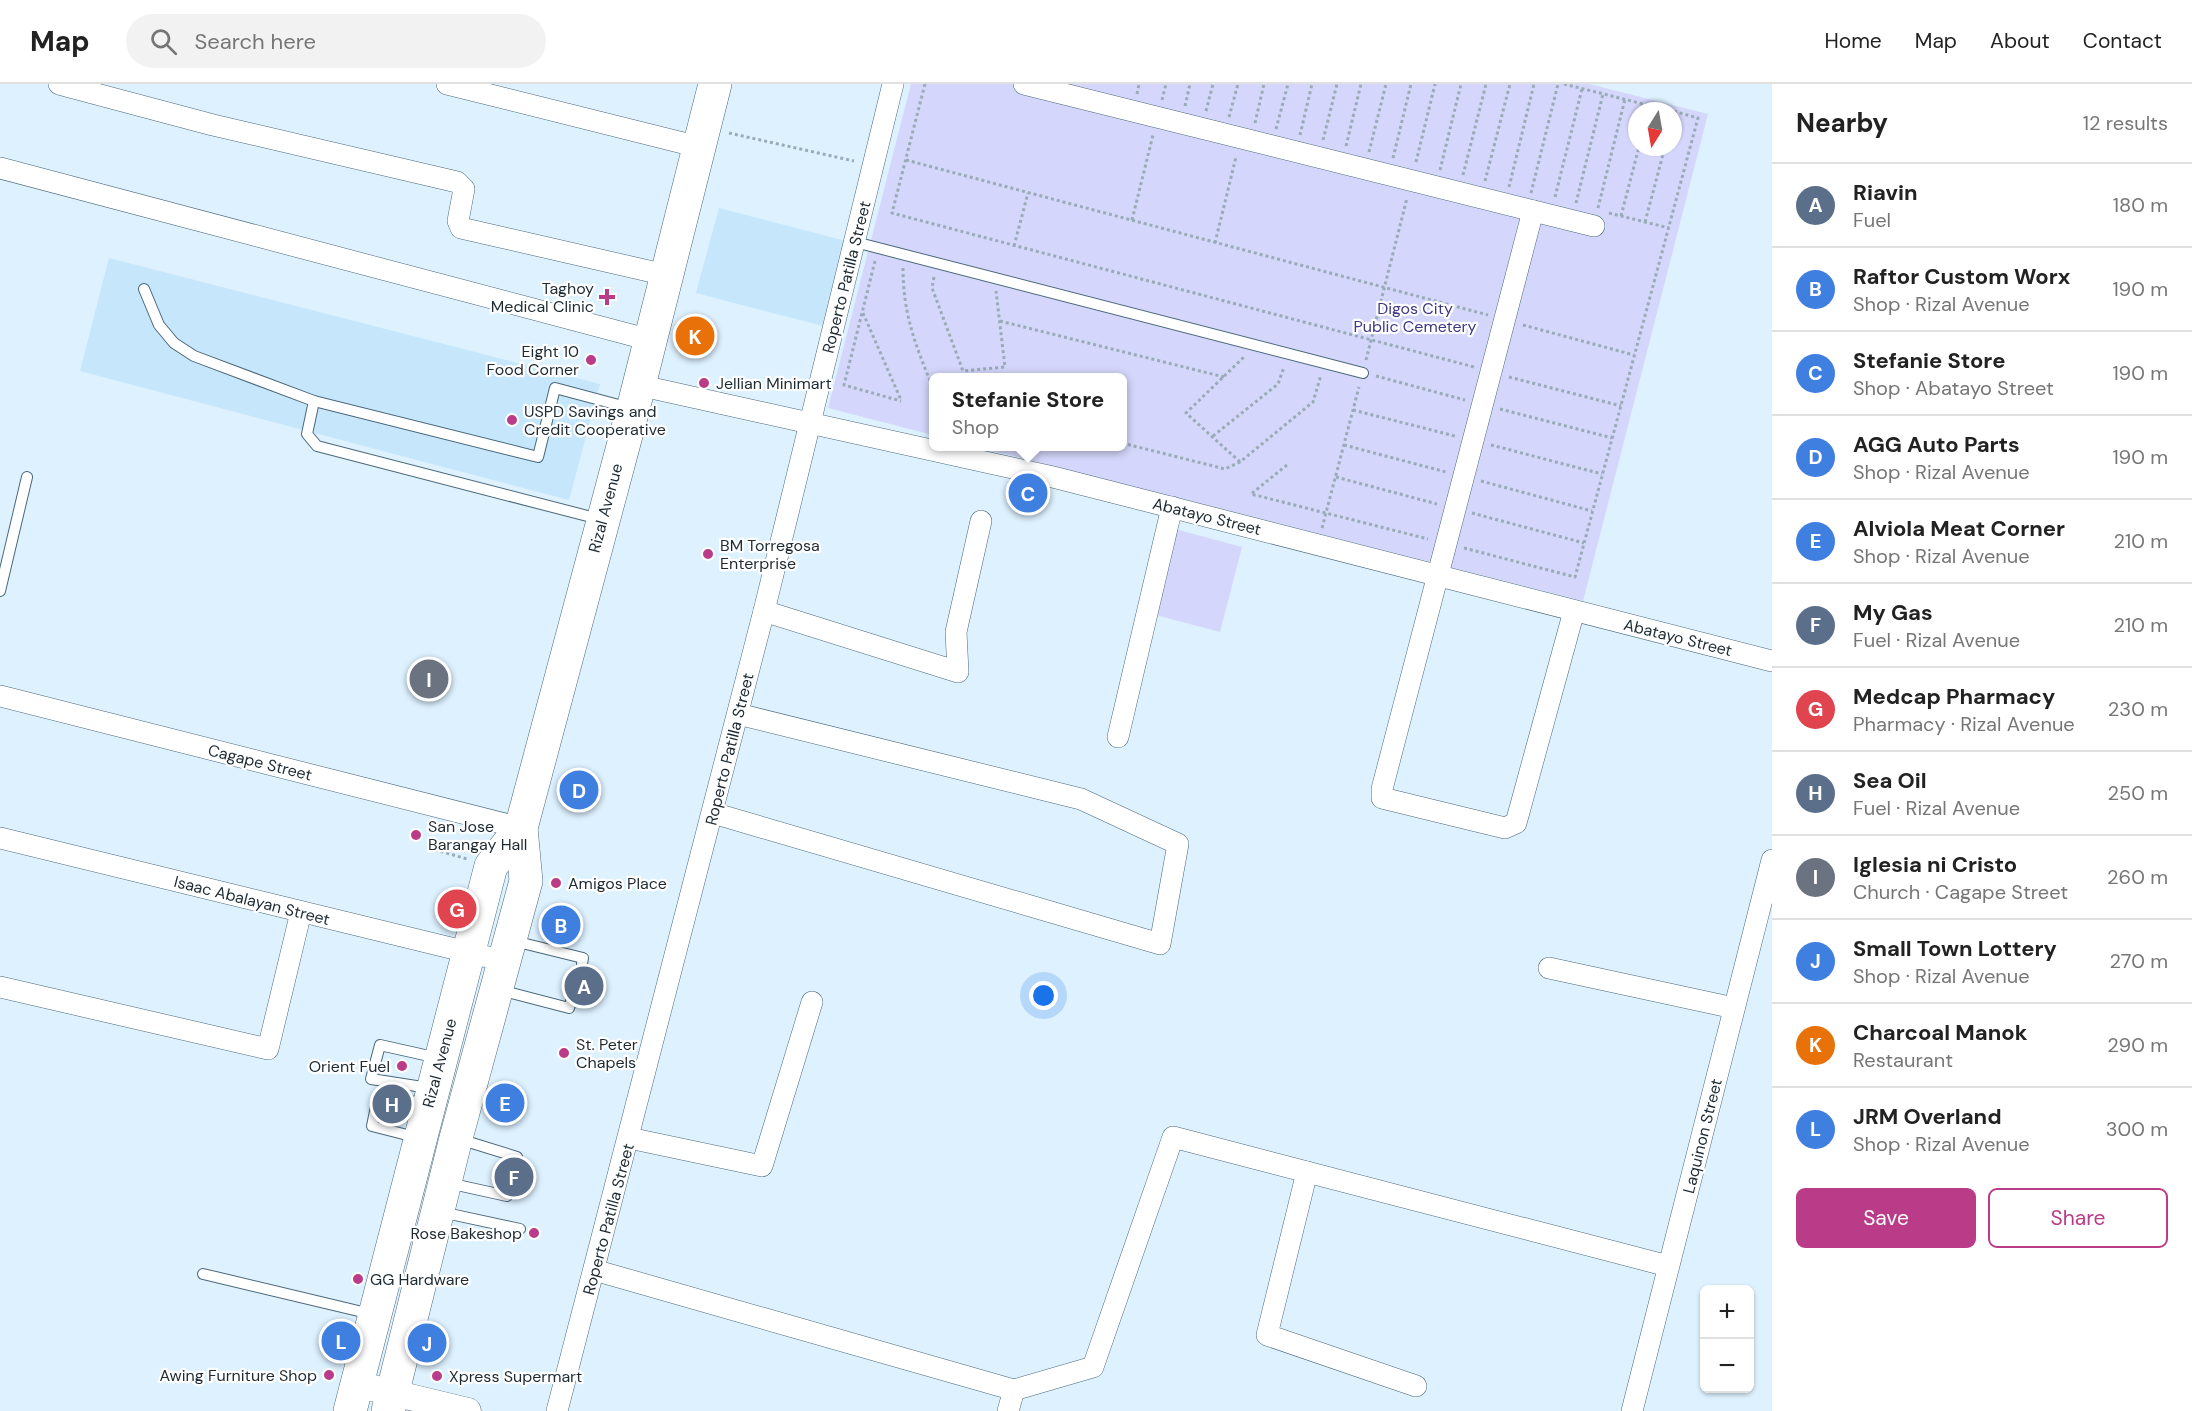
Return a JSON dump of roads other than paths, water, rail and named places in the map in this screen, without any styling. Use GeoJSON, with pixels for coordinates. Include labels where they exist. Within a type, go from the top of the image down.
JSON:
{"type":"FeatureCollection","features":[{"type":"Feature","properties":{"kind":"main road","name":"Rizal Avenue"},"geometry":{"type":"LineString","coordinates":[[390,1402],[442,1197],[435,1115],[504,963],[526,881],[521,828],[636,397],[715,84]]}},
{"type":"Feature","properties":{"kind":"main road","name":"Rizal Avenue"},"geometry":{"type":"LineString","coordinates":[[353,1397],[374,1314],[435,1115],[469,951],[491,866],[521,828]]}},
{"type":"Feature","properties":{"kind":"street"},"geometry":{"type":"LineString","coordinates":[[59,84],[202,123],[457,182],[464,189],[458,222],[461,228],[666,275]]}},
{"type":"Feature","properties":{"kind":"street"},"geometry":{"type":"LineString","coordinates":[[447,84],[701,137]]}},
{"type":"Feature","properties":{"kind":"street","name":"Roperto Patilla Street"},"geometry":{"type":"LineString","coordinates":[[557,1411],[765,611],[893,84]]}},
{"type":"Feature","properties":{"kind":"street"},"geometry":{"type":"LineString","coordinates":[[1024,84],[1593,226]]}},
{"type":"Feature","properties":{"kind":"street"},"geometry":{"type":"LineString","coordinates":[[0,168],[650,340]]}},
{"type":"Feature","properties":{"kind":"street"},"geometry":{"type":"LineString","coordinates":[[1537,212],[1504,320],[1382,789],[1382,798],[1505,828],[1516,823],[1574,611]]}},
{"type":"Feature","properties":{"kind":"street","name":"Abatayo Street"},"geometry":{"type":"LineString","coordinates":[[636,397],[811,423],[929,449]]}},
{"type":"Feature","properties":{"kind":"street","name":"Abatayo Street"},"geometry":{"type":"LineString","coordinates":[[938,451],[1172,507],[1772,661]]}},
{"type":"Feature","properties":{"kind":"street"},"geometry":{"type":"LineString","coordinates":[[1118,736],[1172,507]]}},
{"type":"Feature","properties":{"kind":"street"},"geometry":{"type":"LineString","coordinates":[[765,611],[958,672],[956,633],[981,521]]}},
{"type":"Feature","properties":{"kind":"street","name":"Cagape Street"},"geometry":{"type":"LineString","coordinates":[[0,696],[521,828]]}},
{"type":"Feature","properties":{"kind":"street"},"geometry":{"type":"LineString","coordinates":[[712,813],[1160,944],[1178,844],[1081,799],[738,714]]}},
{"type":"Feature","properties":{"kind":"street","name":"Isaac Abalayan Street"},"geometry":{"type":"LineString","coordinates":[[0,838],[469,951],[504,963]]}},
{"type":"Feature","properties":{"kind":"street","name":"Laquinon Street"},"geometry":{"type":"LineString","coordinates":[[1632,1411],[1772,860]]}},
{"type":"Feature","properties":{"kind":"street"},"geometry":{"type":"LineString","coordinates":[[0,987],[268,1050],[302,912]]}},
{"type":"Feature","properties":{"kind":"street"},"geometry":{"type":"LineString","coordinates":[[1549,968],[1734,1008]]}},
{"type":"Feature","properties":{"kind":"street"},"geometry":{"type":"LineString","coordinates":[[629,1138],[762,1166],[812,1002]]}},
{"type":"Feature","properties":{"kind":"street"},"geometry":{"type":"LineString","coordinates":[[594,1270],[1014,1390],[1093,1367],[1173,1137],[1668,1266]]}},
{"type":"Feature","properties":{"kind":"street"},"geometry":{"type":"LineString","coordinates":[[1307,1172],[1267,1335],[1416,1386]]}},
{"type":"Feature","properties":{"kind":"street"},"geometry":{"type":"LineString","coordinates":[[1008,1411],[1014,1390]]}},
{"type":"Feature","properties":{"kind":"street"},"geometry":{"type":"LineString","coordinates":[[353,1397],[468,1411]]}},
{"type":"Feature","properties":{"kind":"lane"},"geometry":{"type":"LineString","coordinates":[[855,242],[1363,373]]}},
{"type":"Feature","properties":{"kind":"lane"},"geometry":{"type":"LineString","coordinates":[[144,290],[159,325],[174,343],[194,356],[314,401],[538,457],[555,388],[636,397]]}},
{"type":"Feature","properties":{"kind":"lane"},"geometry":{"type":"LineString","coordinates":[[314,401],[307,434],[317,446],[602,519]]}},
{"type":"Feature","properties":{"kind":"lane"},"geometry":{"type":"LineString","coordinates":[[0,591],[27,477]]}},
{"type":"Feature","properties":{"kind":"lane"},"geometry":{"type":"LineString","coordinates":[[504,963],[583,958],[582,964]]}},
{"type":"Feature","properties":{"kind":"lane"},"geometry":{"type":"LineString","coordinates":[[504,963],[569,1008],[572,999]]}},
{"type":"Feature","properties":{"kind":"lane"},"geometry":{"type":"LineString","coordinates":[[435,1115],[380,1045],[372,1079],[435,1115],[517,1156],[507,1196],[442,1197]]}},
{"type":"Feature","properties":{"kind":"lane"},"geometry":{"type":"LineString","coordinates":[[442,1197],[520,1229]]}},
{"type":"Feature","properties":{"kind":"lane"},"geometry":{"type":"LineString","coordinates":[[202,1274],[374,1314]]}},
{"type":"Feature","properties":{"kind":"place","name":"Taghoy Medical Clinic"},"geometry":{"type":"Point","coordinates":[607,297]}},
{"type":"Feature","properties":{"kind":"place","name":"Charcoal Manok"},"geometry":{"type":"Point","coordinates":[695,336]}},
{"type":"Feature","properties":{"kind":"place","name":"Eight 10 Food Corner"},"geometry":{"type":"Point","coordinates":[591,360]}},
{"type":"Feature","properties":{"kind":"place","name":"Jellian Minimart"},"geometry":{"type":"Point","coordinates":[704,383]}},
{"type":"Feature","properties":{"kind":"place","name":"USPD Savings and Credit Cooperative"},"geometry":{"type":"Point","coordinates":[512,420]}},
{"type":"Feature","properties":{"kind":"place","name":"Stefanie Store"},"geometry":{"type":"Point","coordinates":[1028,493]}},
{"type":"Feature","properties":{"kind":"place","name":"BM Torregosa Enterprise"},"geometry":{"type":"Point","coordinates":[708,554]}},
{"type":"Feature","properties":{"kind":"place","name":"Iglesia ni Cristo"},"geometry":{"type":"Point","coordinates":[429,679]}},
{"type":"Feature","properties":{"kind":"place","name":"AGG Auto Parts"},"geometry":{"type":"Point","coordinates":[579,790]}},
{"type":"Feature","properties":{"kind":"place","name":"San Jose Barangay Hall"},"geometry":{"type":"Point","coordinates":[416,835]}},
{"type":"Feature","properties":{"kind":"place","name":"Amigos Place"},"geometry":{"type":"Point","coordinates":[556,883]}},
{"type":"Feature","properties":{"kind":"place","name":"Medcap Pharmacy"},"geometry":{"type":"Point","coordinates":[457,909]}},
{"type":"Feature","properties":{"kind":"place","name":"Raftor Custom Worx"},"geometry":{"type":"Point","coordinates":[561,925]}},
{"type":"Feature","properties":{"kind":"place","name":"Riavin"},"geometry":{"type":"Point","coordinates":[584,986]}},
{"type":"Feature","properties":{"kind":"place","name":"St. Peter Chapels"},"geometry":{"type":"Point","coordinates":[564,1053]}},
{"type":"Feature","properties":{"kind":"place","name":"Orient Fuel"},"geometry":{"type":"Point","coordinates":[402,1066]}},
{"type":"Feature","properties":{"kind":"place","name":"Alviola Meat Corner"},"geometry":{"type":"Point","coordinates":[505,1103]}},
{"type":"Feature","properties":{"kind":"place","name":"Sea Oil"},"geometry":{"type":"Point","coordinates":[392,1104]}},
{"type":"Feature","properties":{"kind":"place","name":"My Gas"},"geometry":{"type":"Point","coordinates":[514,1177]}},
{"type":"Feature","properties":{"kind":"place","name":"Rose Bakeshop"},"geometry":{"type":"Point","coordinates":[534,1233]}},
{"type":"Feature","properties":{"kind":"place","name":"GG Hardware"},"geometry":{"type":"Point","coordinates":[358,1279]}},
{"type":"Feature","properties":{"kind":"place","name":"JRM Overland"},"geometry":{"type":"Point","coordinates":[341,1341]}},
{"type":"Feature","properties":{"kind":"place","name":"Small Town Lottery"},"geometry":{"type":"Point","coordinates":[427,1343]}},
{"type":"Feature","properties":{"kind":"place","name":"Awing Furniture Shop"},"geometry":{"type":"Point","coordinates":[329,1375]}},
{"type":"Feature","properties":{"kind":"place","name":"Xpress Supermart"},"geometry":{"type":"Point","coordinates":[437,1376]}},
{"type":"Feature","properties":{"kind":"park label","name":"Digos City Public Cemetery"},"geometry":{"type":"Point","coordinates":[1415,317]}}]}
